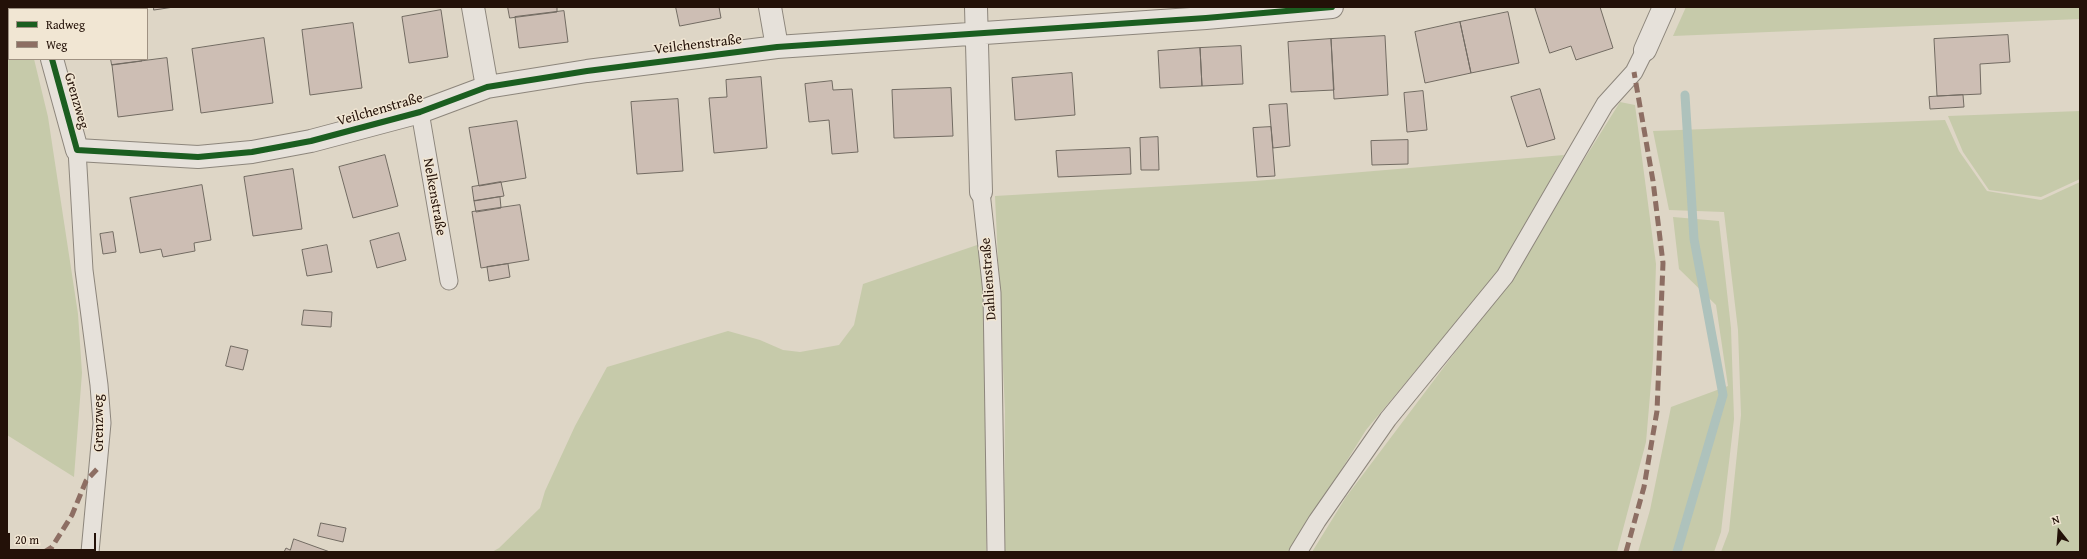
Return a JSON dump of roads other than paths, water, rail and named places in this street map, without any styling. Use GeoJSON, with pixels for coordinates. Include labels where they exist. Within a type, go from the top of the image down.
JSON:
{"type":"FeatureCollection","features":[{"type":"Feature","properties":{"kind":"street"},"geometry":{"type":"LineString","coordinates":[[473,7],[487,88]]}},
{"type":"Feature","properties":{"kind":"street"},"geometry":{"type":"LineString","coordinates":[[770,7],[777,47]]}},
{"type":"Feature","properties":{"kind":"street","name":"Dahlienstraße"},"geometry":{"type":"LineString","coordinates":[[976,7],[981,192]]}},
{"type":"Feature","properties":{"kind":"street","name":"Veilchenstraße"},"geometry":{"type":"LineString","coordinates":[[77,150],[198,157],[252,152],[311,141],[420,112],[487,88],[587,71],[777,47],[1206,18],[1332,7]]}},
{"type":"Feature","properties":{"kind":"street"},"geometry":{"type":"LineString","coordinates":[[1645,50],[1664,7]]}},
{"type":"Feature","properties":{"kind":"street","name":"Grenzweg"},"geometry":{"type":"LineString","coordinates":[[52,60],[77,150]]}},
{"type":"Feature","properties":{"kind":"lane"},"geometry":{"type":"LineString","coordinates":[[1298,552],[1317,521],[1388,419],[1505,276],[1605,104],[1634,72],[1645,50]]}},
{"type":"Feature","properties":{"kind":"lane","name":"Nelkenstraße"},"geometry":{"type":"LineString","coordinates":[[420,112],[449,281]]}},
{"type":"Feature","properties":{"kind":"lane","name":"Grenzweg"},"geometry":{"type":"LineString","coordinates":[[77,150],[80,180],[84,270],[99,385],[102,423],[90,552]]}},
{"type":"Feature","properties":{"kind":"lane","name":"Dahlienstraße"},"geometry":{"type":"LineString","coordinates":[[981,192],[992,293],[996,552]]}},
{"type":"Feature","properties":{"kind":"waterway"},"geometry":{"type":"LineString","coordinates":[[1677,552],[1723,395],[1694,239],[1685,95]]}}]}
